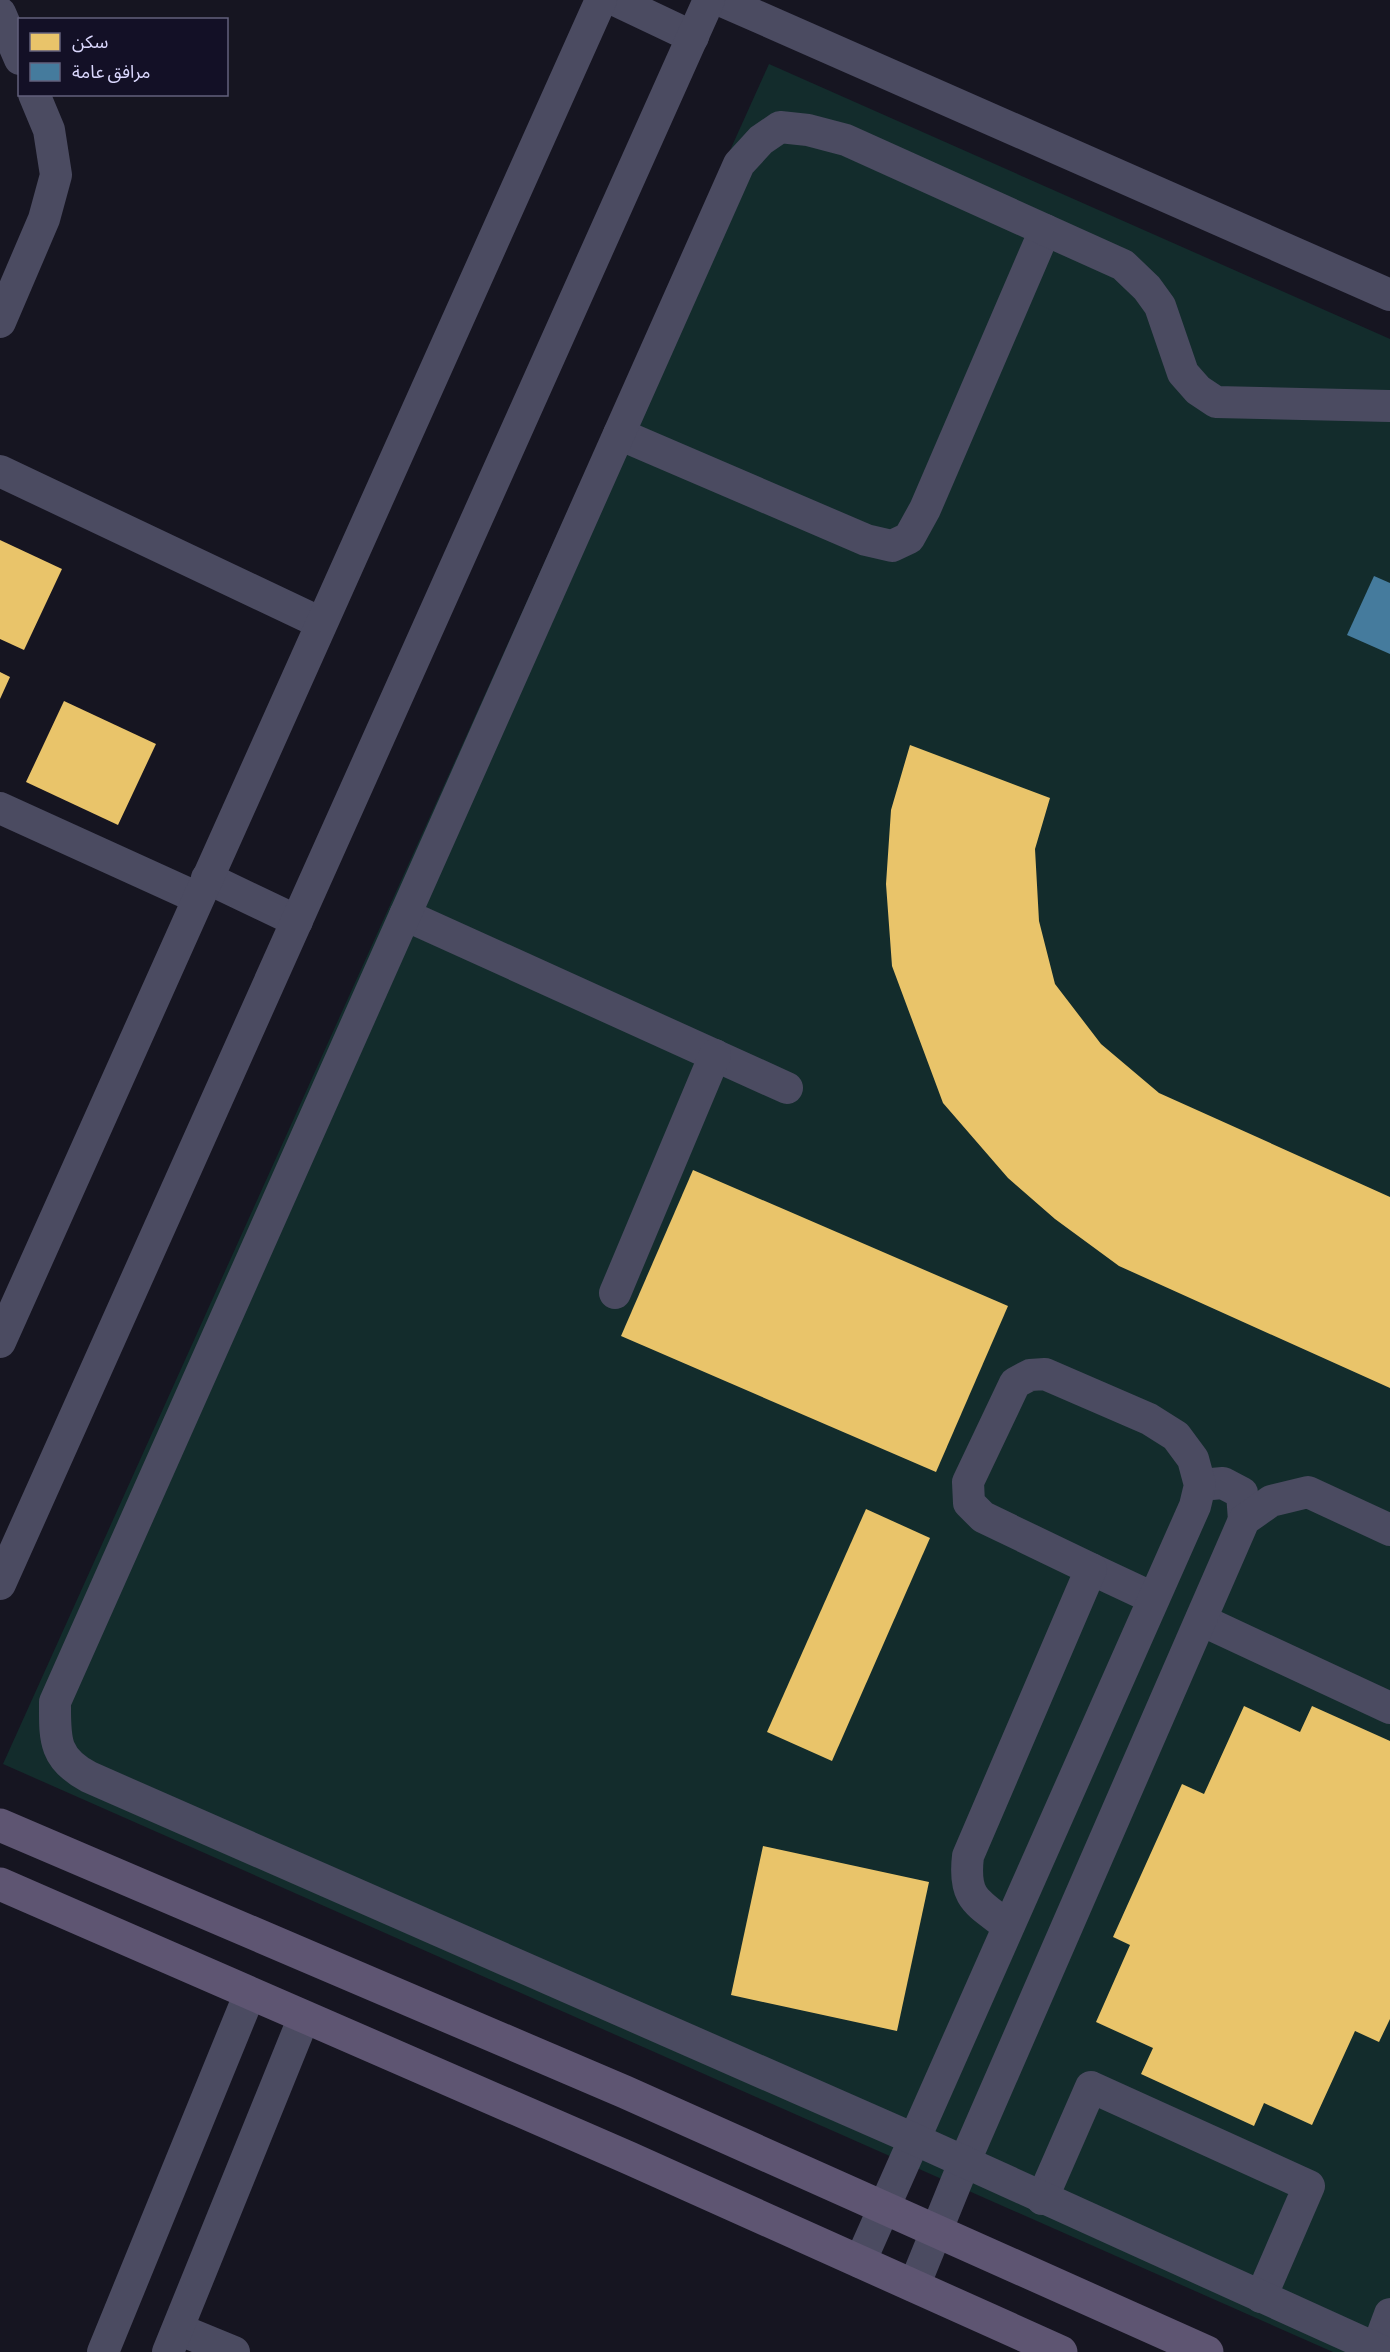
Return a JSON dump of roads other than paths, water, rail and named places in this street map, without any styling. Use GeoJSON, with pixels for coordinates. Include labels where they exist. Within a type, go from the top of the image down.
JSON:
{"type":"FeatureCollection","features":[{"type":"Feature","properties":{"kind":"main road"},"geometry":{"type":"LineString","coordinates":[[0,1825],[625,2092],[1207,2352]]}},
{"type":"Feature","properties":{"kind":"main road"},"geometry":{"type":"LineString","coordinates":[[0,1884],[618,2153],[1061,2352]]}},
{"type":"Feature","properties":{"kind":"street"},"geometry":{"type":"LineString","coordinates":[[0,8],[15,0]]}},
{"type":"Feature","properties":{"kind":"street"},"geometry":{"type":"LineString","coordinates":[[0,1342],[601,0]]}},
{"type":"Feature","properties":{"kind":"street"},"geometry":{"type":"LineString","coordinates":[[615,0],[693,37]]}},
{"type":"Feature","properties":{"kind":"street"},"geometry":{"type":"LineString","coordinates":[[0,1584],[709,0]]}},
{"type":"Feature","properties":{"kind":"street"},"geometry":{"type":"LineString","coordinates":[[720,0],[1390,295]]}},
{"type":"Feature","properties":{"kind":"street"},"geometry":{"type":"LineString","coordinates":[[0,13],[18,54]]}},
{"type":"Feature","properties":{"kind":"street"},"geometry":{"type":"LineString","coordinates":[[0,322],[44,219],[56,175],[49,130],[35,96]]}},
{"type":"Feature","properties":{"kind":"street"},"geometry":{"type":"LineString","coordinates":[[1390,406],[1216,402],[1198,390],[1183,373],[1160,306],[1123,265],[846,140],[808,130],[780,127],[760,140],[739,164],[55,1702],[55,1729],[60,1752],[72,1768],[89,1777],[914,2139],[1042,2199],[1380,2350],[1390,2314]]}},
{"type":"Feature","properties":{"kind":"street"},"geometry":{"type":"LineString","coordinates":[[619,435],[866,540],[892,546],[909,538],[925,509],[1045,230]]}},
{"type":"Feature","properties":{"kind":"street"},"geometry":{"type":"LineString","coordinates":[[0,471],[321,623]]}},
{"type":"Feature","properties":{"kind":"street"},"geometry":{"type":"LineString","coordinates":[[0,808],[203,888],[297,921]]}},
{"type":"Feature","properties":{"kind":"street"},"geometry":{"type":"LineString","coordinates":[[405,915],[788,1088]]}},
{"type":"Feature","properties":{"kind":"street"},"geometry":{"type":"LineString","coordinates":[[615,1293],[715,1055]]}},
{"type":"Feature","properties":{"kind":"street"},"geometry":{"type":"LineString","coordinates":[[860,2262],[1195,1506],[1200,1485],[1193,1459],[1176,1436],[1149,1419],[1045,1374],[1030,1376],[1015,1383],[968,1482],[969,1503],[983,1517],[1153,1598]]}},
{"type":"Feature","properties":{"kind":"street"},"geometry":{"type":"LineString","coordinates":[[914,2286],[964,2163],[1244,1520],[1242,1493],[1223,1484],[1200,1485]]}},
{"type":"Feature","properties":{"kind":"street"},"geometry":{"type":"LineString","coordinates":[[1244,1520],[1270,1501],[1308,1492],[1390,1530]]}},
{"type":"Feature","properties":{"kind":"street"},"geometry":{"type":"LineString","coordinates":[[1008,1926],[973,1899],[965,1877],[968,1856],[1091,1569]]}},
{"type":"Feature","properties":{"kind":"street"},"geometry":{"type":"LineString","coordinates":[[1201,1620],[1390,1707]]}},
{"type":"Feature","properties":{"kind":"street"},"geometry":{"type":"LineString","coordinates":[[103,2352],[250,1993]]}},
{"type":"Feature","properties":{"kind":"street"},"geometry":{"type":"LineString","coordinates":[[234,2352],[173,2341],[304,2017]]}},
{"type":"Feature","properties":{"kind":"street"},"geometry":{"type":"LineString","coordinates":[[1042,2199],[1091,2087],[1309,2186],[1261,2297]]}}]}
